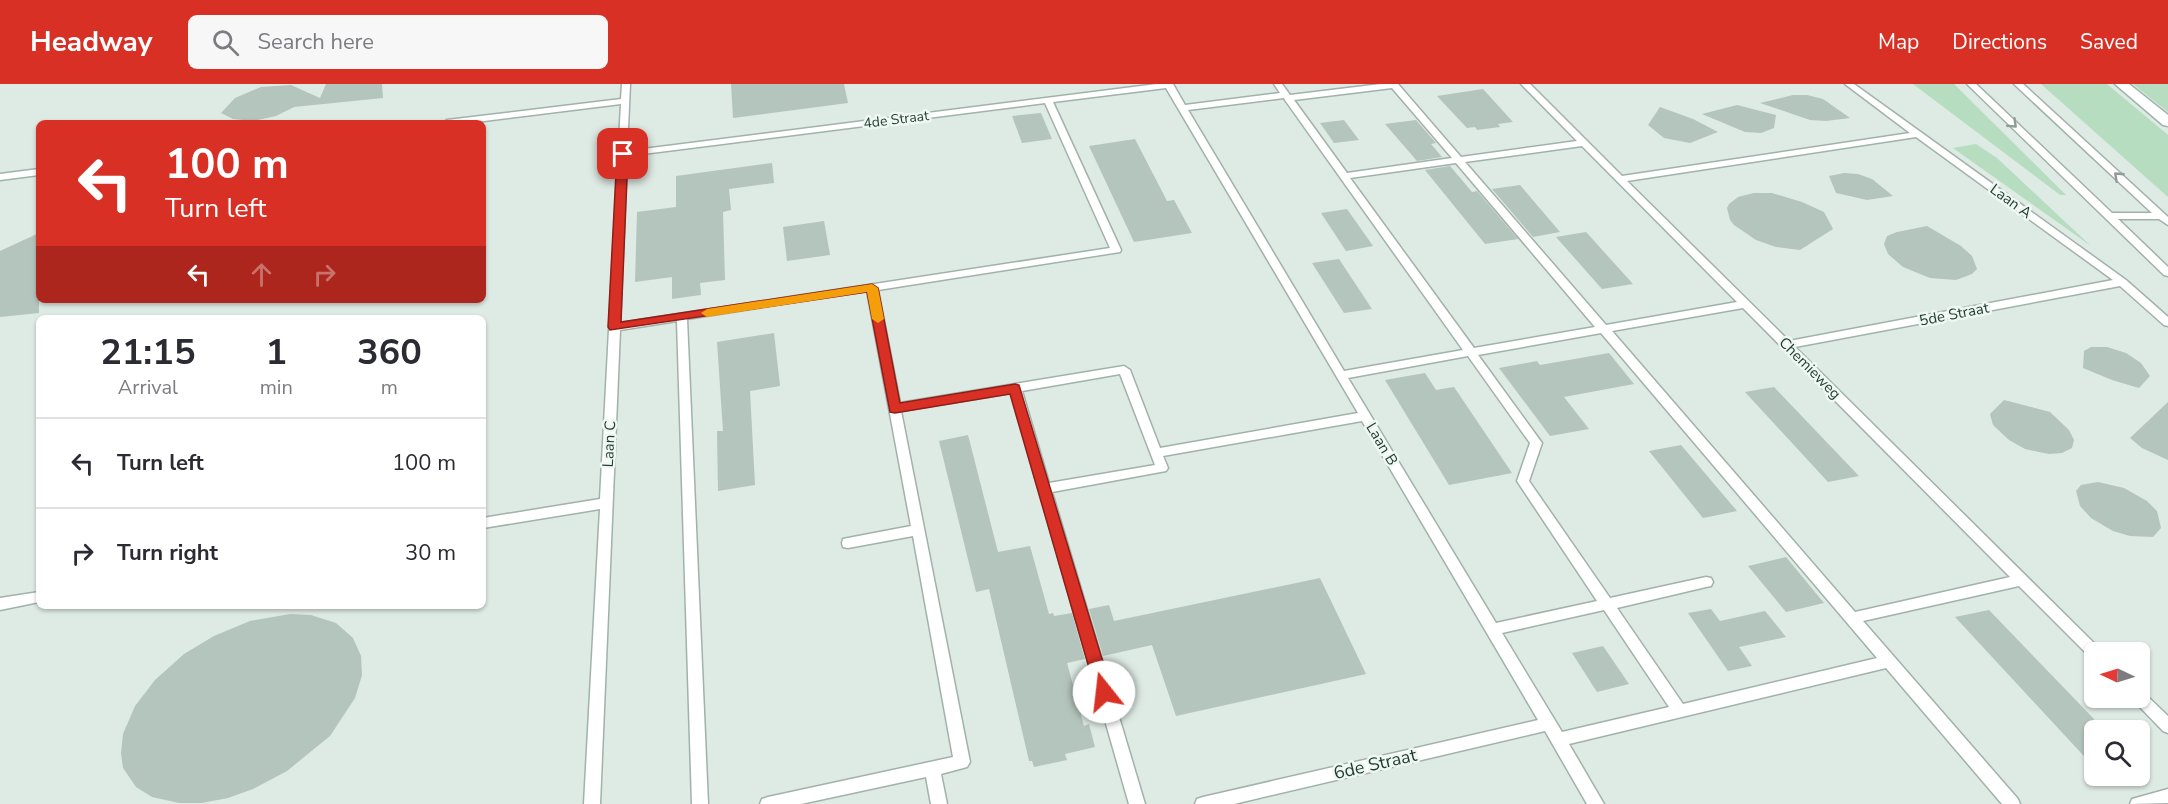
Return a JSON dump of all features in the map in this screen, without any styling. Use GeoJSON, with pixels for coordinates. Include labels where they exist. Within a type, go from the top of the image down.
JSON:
{"type":"FeatureCollection","features":[{"type":"Feature","properties":{"kind":"main road"},"geometry":{"type":"LineString","coordinates":[[2121,84],[2168,122]]}},
{"type":"Feature","properties":{"kind":"lane","name":"Laan C"},"geometry":{"type":"LineString","coordinates":[[592,804],[626,84]]}},
{"type":"Feature","properties":{"kind":"lane","name":"4de Straat"},"geometry":{"type":"LineString","coordinates":[[623,154],[1169,84]]}},
{"type":"Feature","properties":{"kind":"lane","name":"Laan B"},"geometry":{"type":"LineString","coordinates":[[1169,84],[1596,804]]}},
{"type":"Feature","properties":{"kind":"lane"},"geometry":{"type":"LineString","coordinates":[[1278,84],[1536,443],[1523,481],[1680,711]]}},
{"type":"Feature","properties":{"kind":"lane","name":"Chemieweg"},"geometry":{"type":"LineString","coordinates":[[1525,84],[2084,642]]}},
{"type":"Feature","properties":{"kind":"lane","name":"Laan A"},"geometry":{"type":"LineString","coordinates":[[1849,84],[2122,282],[2168,323]]}},
{"type":"Feature","properties":{"kind":"lane"},"geometry":{"type":"LineString","coordinates":[[1971,84],[2168,273]]}},
{"type":"Feature","properties":{"kind":"lane"},"geometry":{"type":"LineString","coordinates":[[2018,84],[2164,219]]}},
{"type":"Feature","properties":{"kind":"lane"},"geometry":{"type":"LineString","coordinates":[[1183,108],[1393,85],[2012,804]]}},
{"type":"Feature","properties":{"kind":"lane"},"geometry":{"type":"LineString","coordinates":[[615,327],[1116,250],[1048,100]]}},
{"type":"Feature","properties":{"kind":"lane"},"geometry":{"type":"LineString","coordinates":[[471,120],[625,101]]}},
{"type":"Feature","properties":{"kind":"lane"},"geometry":{"type":"LineString","coordinates":[[1620,179],[1918,134]]}},
{"type":"Feature","properties":{"kind":"lane"},"geometry":{"type":"LineString","coordinates":[[1344,176],[1584,143]]}},
{"type":"Feature","properties":{"kind":"lane"},"geometry":{"type":"LineString","coordinates":[[0,177],[36,172]]}},
{"type":"Feature","properties":{"kind":"lane"},"geometry":{"type":"LineString","coordinates":[[2109,216],[2164,219]]}},
{"type":"Feature","properties":{"kind":"lane","name":"5de Straat"},"geometry":{"type":"LineString","coordinates":[[1786,345],[2122,282]]}},
{"type":"Feature","properties":{"kind":"lane"},"geometry":{"type":"LineString","coordinates":[[768,804],[962,762],[872,288]]}},
{"type":"Feature","properties":{"kind":"lane"},"geometry":{"type":"LineString","coordinates":[[1341,375],[1745,304]]}},
{"type":"Feature","properties":{"kind":"lane"},"geometry":{"type":"LineString","coordinates":[[682,317],[700,804]]}},
{"type":"Feature","properties":{"kind":"lane"},"geometry":{"type":"LineString","coordinates":[[895,408],[1124,370],[1162,468],[1044,489]]}},
{"type":"Feature","properties":{"kind":"lane"},"geometry":{"type":"LineString","coordinates":[[1015,388],[1137,804]]}},
{"type":"Feature","properties":{"kind":"lane"},"geometry":{"type":"LineString","coordinates":[[1156,453],[1366,416]]}},
{"type":"Feature","properties":{"kind":"lane"},"geometry":{"type":"LineString","coordinates":[[486,523],[606,503]]}},
{"type":"Feature","properties":{"kind":"lane"},"geometry":{"type":"LineString","coordinates":[[848,543],[918,530]]}},
{"type":"Feature","properties":{"kind":"lane"},"geometry":{"type":"LineString","coordinates":[[1852,618],[2021,580]]}},
{"type":"Feature","properties":{"kind":"lane"},"geometry":{"type":"LineString","coordinates":[[1492,630],[1706,582]]}},
{"type":"Feature","properties":{"kind":"lane"},"geometry":{"type":"LineString","coordinates":[[0,604],[36,598]]}},
{"type":"Feature","properties":{"kind":"lane"},"geometry":{"type":"LineString","coordinates":[[1558,740],[1889,661]]}},
{"type":"Feature","properties":{"kind":"lane"},"geometry":{"type":"LineString","coordinates":[[2150,708],[2168,726]]}},
{"type":"Feature","properties":{"kind":"lane","name":"6de Straat"},"geometry":{"type":"LineString","coordinates":[[1203,804],[1240,800],[1548,724]]}},
{"type":"Feature","properties":{"kind":"lane"},"geometry":{"type":"LineString","coordinates":[[932,768],[939,804]]}},
{"type":"Feature","properties":{"kind":"lane"},"geometry":{"type":"LineString","coordinates":[[2138,804],[2168,796]]}},
{"type":"Feature","properties":{"kind":"green space"},"geometry":{"type":"Polygon","coordinates":[[[1913,84],[1954,84],[2066,195],[2060,195],[1913,84]]]}},
{"type":"Feature","properties":{"kind":"green space"},"geometry":{"type":"Polygon","coordinates":[[[2041,84],[2107,84],[2168,135],[2168,197],[2041,84]]]}},
{"type":"Feature","properties":{"kind":"green space"},"geometry":{"type":"Polygon","coordinates":[[[2133,84],[2168,84],[2168,112],[2133,84]]]}},
{"type":"Feature","properties":{"kind":"green space"},"geometry":{"type":"Polygon","coordinates":[[[1976,144],[1997,158],[2091,246],[1953,148],[1976,144]]]}},
{"type":"Feature","properties":{"kind":"building"},"geometry":{"type":"Polygon","coordinates":[[[326,84],[382,84],[383,98],[294,107],[276,116],[258,120],[233,119],[221,113],[235,98],[261,87],[291,85],[320,98],[326,84]]]}},
{"type":"Feature","properties":{"kind":"building"},"geometry":{"type":"Polygon","coordinates":[[[731,84],[844,84],[848,103],[733,118],[731,84]]]}},
{"type":"Feature","properties":{"kind":"building"},"geometry":{"type":"Polygon","coordinates":[[[1483,89],[1513,122],[1498,124],[1500,127],[1477,130],[1475,127],[1467,128],[1437,96],[1483,89]]]}},
{"type":"Feature","properties":{"kind":"building"},"geometry":{"type":"Polygon","coordinates":[[[1793,95],[1807,95],[1823,99],[1850,118],[1810,120],[1760,103],[1793,95]]]}},
{"type":"Feature","properties":{"kind":"building"},"geometry":{"type":"Polygon","coordinates":[[[1737,105],[1776,115],[1774,128],[1761,133],[1745,132],[1702,114],[1737,105]]]}},
{"type":"Feature","properties":{"kind":"building"},"geometry":{"type":"Polygon","coordinates":[[[1660,107],[1693,119],[1718,132],[1690,143],[1664,138],[1648,125],[1660,107]]]}},
{"type":"Feature","properties":{"kind":"building"},"geometry":{"type":"Polygon","coordinates":[[[1041,113],[1052,139],[1022,143],[1012,116],[1041,113]]]}},
{"type":"Feature","properties":{"kind":"building"},"geometry":{"type":"Polygon","coordinates":[[[1344,120],[1359,140],[1334,143],[1320,123],[1344,120]]]}},
{"type":"Feature","properties":{"kind":"building"},"geometry":{"type":"Polygon","coordinates":[[[1416,120],[1436,143],[1431,144],[1442,157],[1417,161],[1385,124],[1416,120]]]}},
{"type":"Feature","properties":{"kind":"building"},"geometry":{"type":"Polygon","coordinates":[[[1135,139],[1167,201],[1174,200],[1192,233],[1134,242],[1089,146],[1135,139]]]}},
{"type":"Feature","properties":{"kind":"building"},"geometry":{"type":"Polygon","coordinates":[[[772,163],[774,183],[729,189],[731,210],[723,212],[725,280],[700,283],[701,295],[672,299],[672,277],[635,282],[637,212],[676,207],[676,176],[772,163]]]}},
{"type":"Feature","properties":{"kind":"building"},"geometry":{"type":"Polygon","coordinates":[[[1450,166],[1472,192],[1477,191],[1518,239],[1485,244],[1425,170],[1450,166]]]}},
{"type":"Feature","properties":{"kind":"building"},"geometry":{"type":"Polygon","coordinates":[[[1844,173],[1858,174],[1872,179],[1893,196],[1867,200],[1836,193],[1829,176],[1844,173]]]}},
{"type":"Feature","properties":{"kind":"building"},"geometry":{"type":"Polygon","coordinates":[[[1520,185],[1560,232],[1533,237],[1492,189],[1520,185]]]}},
{"type":"Feature","properties":{"kind":"building"},"geometry":{"type":"Polygon","coordinates":[[[1754,193],[1772,193],[1802,202],[1824,212],[1833,229],[1800,250],[1776,247],[1756,240],[1734,225],[1727,208],[1738,197],[1754,193]]]}},
{"type":"Feature","properties":{"kind":"building"},"geometry":{"type":"Polygon","coordinates":[[[1347,209],[1373,246],[1346,251],[1321,213],[1347,209]]]}},
{"type":"Feature","properties":{"kind":"building"},"geometry":{"type":"Polygon","coordinates":[[[824,221],[830,255],[787,261],[783,227],[824,221]]]}},
{"type":"Feature","properties":{"kind":"building"},"geometry":{"type":"Polygon","coordinates":[[[1927,226],[1961,246],[1972,256],[1977,269],[1972,274],[1956,280],[1930,278],[1903,267],[1888,254],[1884,244],[1887,236],[1927,226]]]}},
{"type":"Feature","properties":{"kind":"building"},"geometry":{"type":"Polygon","coordinates":[[[1586,232],[1633,284],[1602,289],[1556,237],[1586,232]]]}},
{"type":"Feature","properties":{"kind":"building"},"geometry":{"type":"Polygon","coordinates":[[[36,234],[36,303],[39,303],[39,313],[0,317],[0,251],[36,234]]]}},
{"type":"Feature","properties":{"kind":"building"},"geometry":{"type":"Polygon","coordinates":[[[1339,259],[1372,309],[1344,313],[1312,263],[1339,259]]]}},
{"type":"Feature","properties":{"kind":"building"},"geometry":{"type":"Polygon","coordinates":[[[774,333],[780,386],[750,391],[755,485],[718,491],[717,431],[723,431],[717,342],[774,333]]]}},
{"type":"Feature","properties":{"kind":"building"},"geometry":{"type":"Polygon","coordinates":[[[2091,347],[2107,347],[2126,353],[2141,363],[2150,376],[2139,388],[2083,368],[2084,351],[2091,347]]]}},
{"type":"Feature","properties":{"kind":"building"},"geometry":{"type":"Polygon","coordinates":[[[1609,353],[1634,384],[1564,397],[1589,429],[1550,436],[1499,368],[1537,361],[1540,365],[1609,353]]]}},
{"type":"Feature","properties":{"kind":"building"},"geometry":{"type":"Polygon","coordinates":[[[1425,373],[1436,390],[1454,387],[1512,473],[1449,485],[1385,380],[1425,373]]]}},
{"type":"Feature","properties":{"kind":"building"},"geometry":{"type":"Polygon","coordinates":[[[1774,387],[1859,476],[1828,482],[1745,392],[1774,387]]]}},
{"type":"Feature","properties":{"kind":"building"},"geometry":{"type":"Polygon","coordinates":[[[2004,400],[2050,412],[2069,430],[2074,440],[2072,448],[2062,453],[2049,454],[2025,449],[2009,440],[1993,425],[1990,414],[2004,400]]]}},
{"type":"Feature","properties":{"kind":"building"},"geometry":{"type":"Polygon","coordinates":[[[2168,402],[2168,460],[2142,448],[2130,438],[2168,402]]]}},
{"type":"Feature","properties":{"kind":"building"},"geometry":{"type":"Polygon","coordinates":[[[968,435],[998,552],[1030,546],[1049,614],[1053,613],[1054,616],[1072,613],[1085,659],[1067,663],[1084,726],[1089,724],[1095,747],[1065,754],[1067,760],[1034,767],[1032,761],[1029,761],[989,589],[976,592],[939,441],[968,435]]]}},
{"type":"Feature","properties":{"kind":"building"},"geometry":{"type":"Polygon","coordinates":[[[1681,445],[1737,511],[1703,518],[1649,451],[1681,445]]]}},
{"type":"Feature","properties":{"kind":"building"},"geometry":{"type":"Polygon","coordinates":[[[2098,482],[2124,488],[2147,501],[2157,511],[2161,528],[2153,537],[2130,536],[2113,531],[2091,518],[2080,506],[2076,491],[2081,485],[2098,482]]]}},
{"type":"Feature","properties":{"kind":"building"},"geometry":{"type":"Polygon","coordinates":[[[1786,557],[1824,603],[1786,612],[1748,566],[1786,557]]]}},
{"type":"Feature","properties":{"kind":"building"},"geometry":{"type":"Polygon","coordinates":[[[1320,578],[1366,674],[1176,716],[1152,645],[1103,656],[1089,609],[1109,605],[1114,621],[1320,578]]]}},
{"type":"Feature","properties":{"kind":"building"},"geometry":{"type":"Polygon","coordinates":[[[1711,609],[1720,621],[1765,611],[1786,637],[1739,647],[1752,666],[1728,671],[1688,613],[1711,609]]]}},
{"type":"Feature","properties":{"kind":"building"},"geometry":{"type":"Polygon","coordinates":[[[1989,610],[2094,719],[2084,720],[2084,756],[1955,617],[1989,610]]]}},
{"type":"Feature","properties":{"kind":"building"},"geometry":{"type":"Polygon","coordinates":[[[290,614],[311,615],[336,623],[353,638],[361,656],[362,675],[355,698],[330,736],[287,771],[253,789],[228,798],[202,803],[179,803],[152,797],[136,787],[123,768],[121,753],[123,734],[135,706],[155,680],[184,654],[214,636],[250,621],[290,614]]]}},
{"type":"Feature","properties":{"kind":"building"},"geometry":{"type":"Polygon","coordinates":[[[1603,646],[1629,684],[1597,692],[1572,653],[1603,646]]]}},
{"type":"Feature","properties":{"kind":"slow traffic"},"geometry":{"type":"LineString","coordinates":[[707,313],[872,288],[878,319]]}},
{"type":"Feature","properties":{"kind":"route"},"geometry":{"type":"LineString","coordinates":[[623,154],[615,327],[872,288],[895,408],[1015,388],[1104,692]]}}]}
